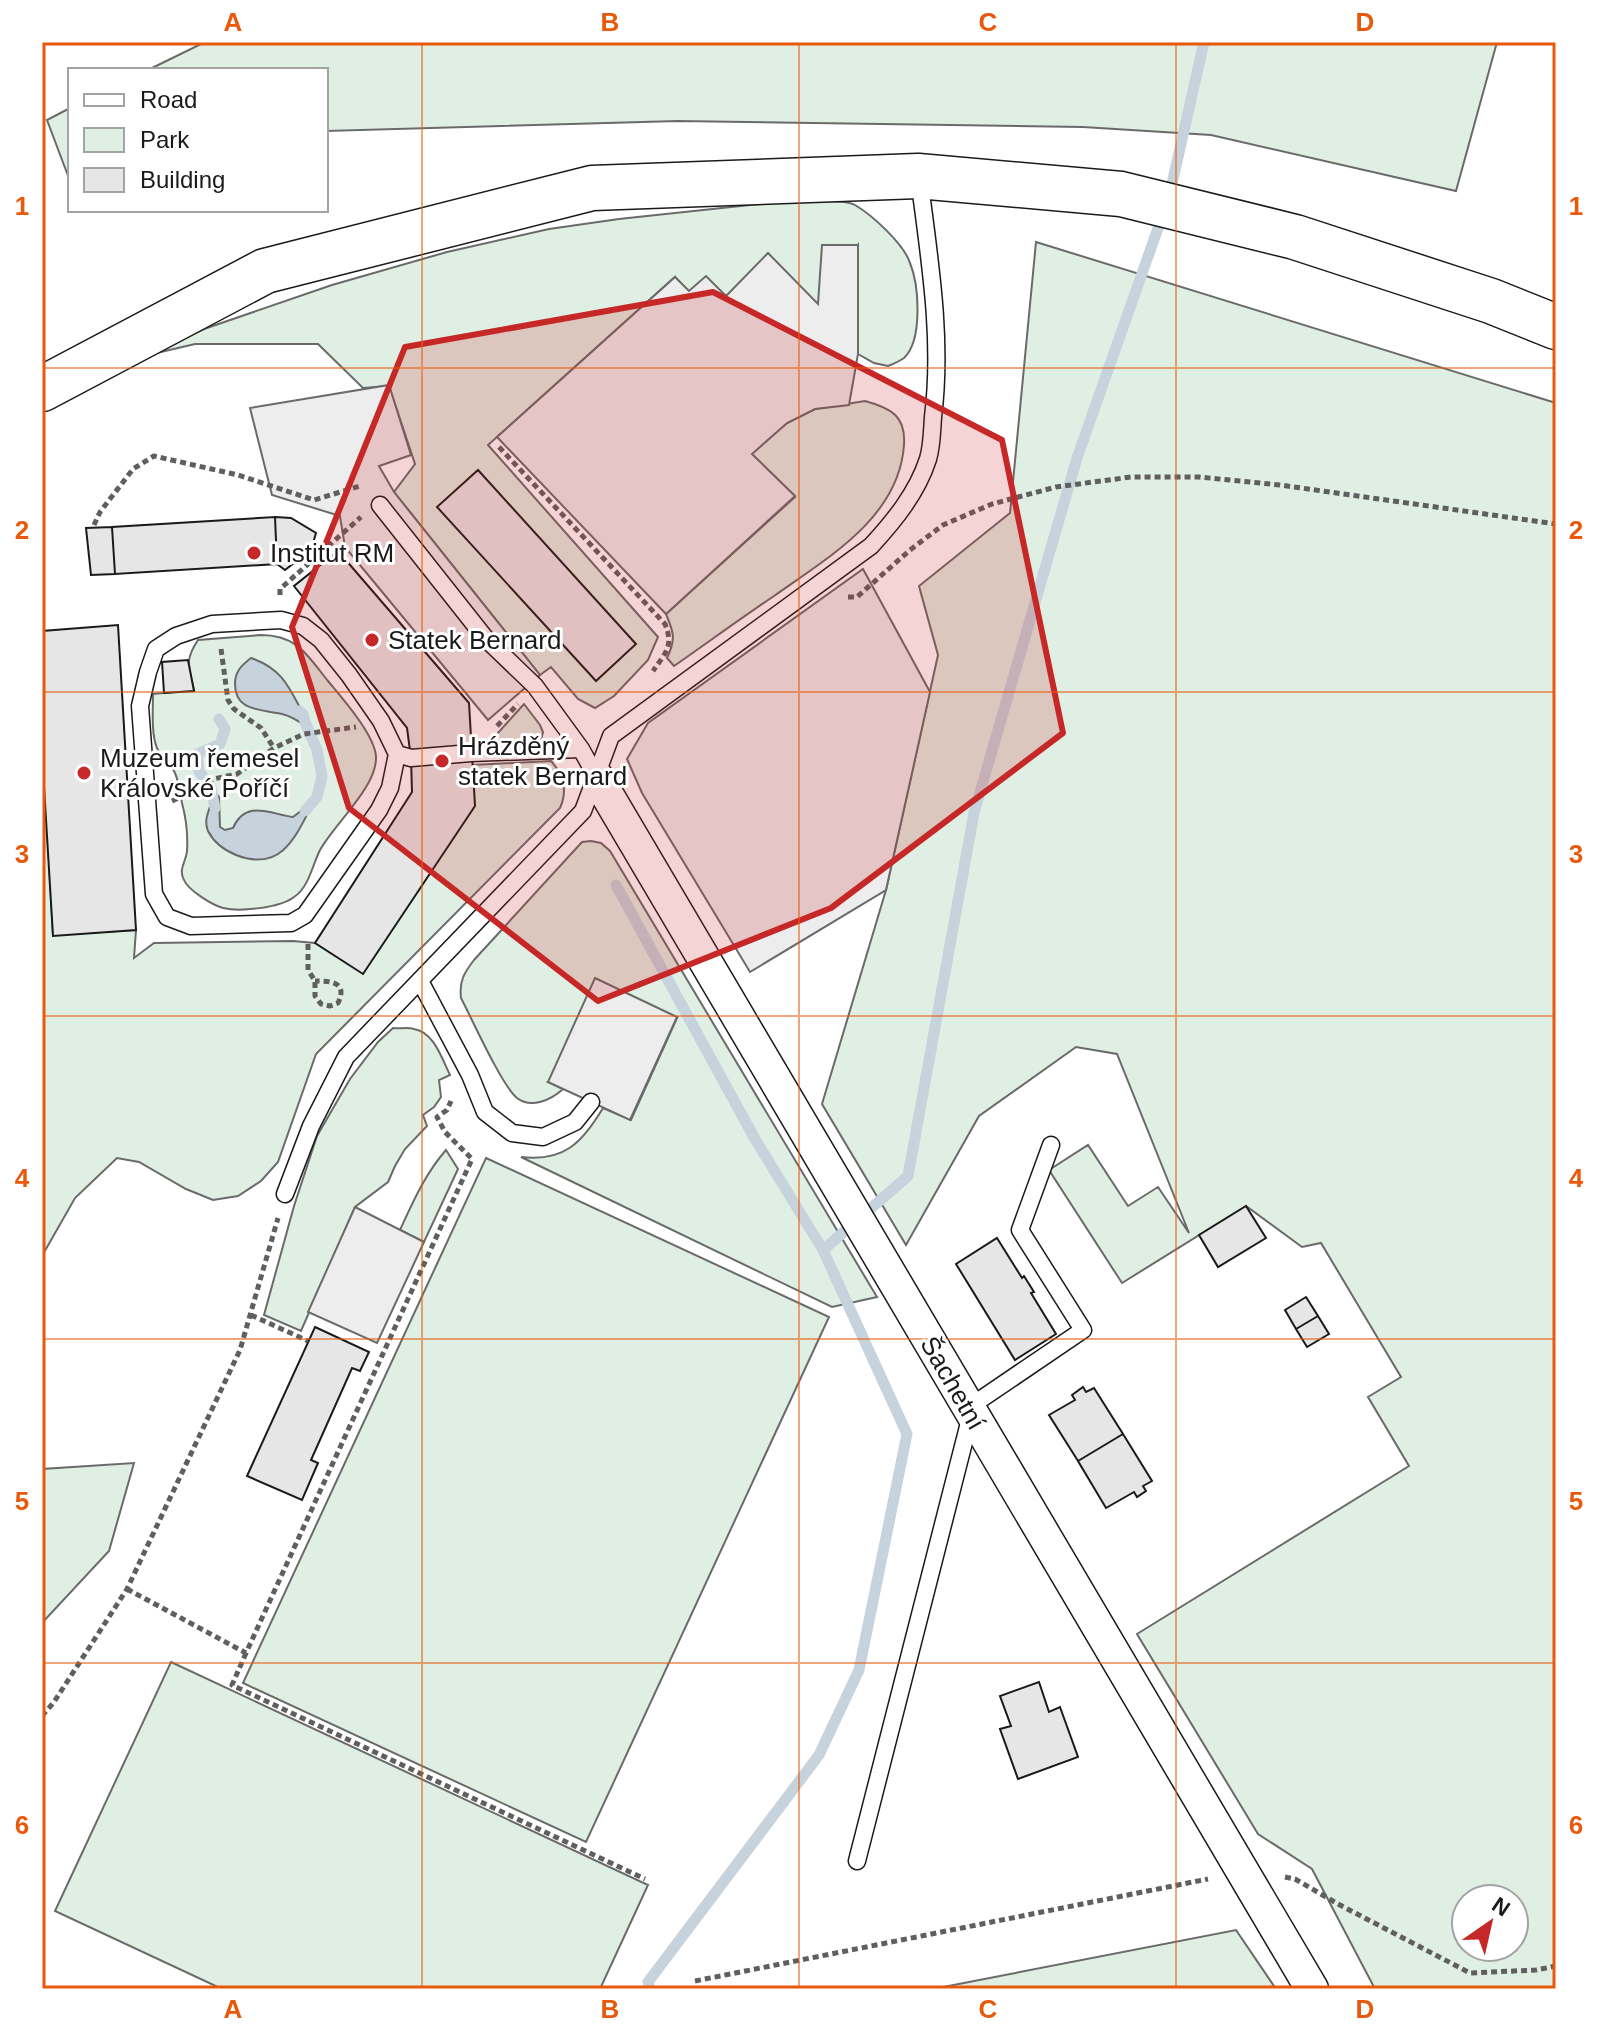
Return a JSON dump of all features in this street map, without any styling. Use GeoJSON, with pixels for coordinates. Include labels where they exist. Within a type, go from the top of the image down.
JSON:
{"type":"FeatureCollection","features":[{"type":"Feature","properties":{"kind":"main road"},"geometry":{"type":"LineString","coordinates":[[42,389],[265,271],[592,188],[918,176],[1121,194],[1295,237],[1491,301],[1556,327]]}},
{"type":"Feature","properties":{"kind":"street","name":"Šachetní"},"geometry":{"type":"LineString","coordinates":[[588,763],[1312,1989]]}},
{"type":"Feature","properties":{"kind":"lane"},"geometry":{"type":"LineString","coordinates":[[285,1194],[311,1126],[346,1057],[583,811],[588,763],[611,736],[871,546],[889,527],[918,482],[929,457],[936,394],[935,295],[918,176]]}},
{"type":"Feature","properties":{"kind":"lane"},"geometry":{"type":"LineString","coordinates":[[380,505],[486,639],[535,686],[588,763]]}},
{"type":"Feature","properties":{"kind":"lane"},"geometry":{"type":"LineString","coordinates":[[281,620],[303,626],[321,640],[381,721],[397,754],[390,788],[379,810],[305,915],[291,923],[191,926],[167,917],[154,894],[140,706],[148,672],[156,649],[176,636],[212,624],[281,620]]}},
{"type":"Feature","properties":{"kind":"lane"},"geometry":{"type":"LineString","coordinates":[[397,754],[411,758],[471,753],[588,763]]}},
{"type":"Feature","properties":{"kind":"lane"},"geometry":{"type":"LineString","coordinates":[[420,981],[470,1075],[485,1112],[512,1133],[543,1137],[575,1122],[591,1102]]}},
{"type":"Feature","properties":{"kind":"lane"},"geometry":{"type":"LineString","coordinates":[[857,1861],[970,1411],[1083,1330],[1020,1230],[1051,1145]]}},
{"type":"Feature","properties":{"kind":"path"},"geometry":{"type":"LineString","coordinates":[[499,447],[665,624],[670,637],[668,648],[648,677]]}},
{"type":"Feature","properties":{"kind":"path"},"geometry":{"type":"LineString","coordinates":[[94,525],[100,512],[133,469],[154,456],[238,475],[314,500],[365,484]]}},
{"type":"Feature","properties":{"kind":"path"},"geometry":{"type":"LineString","coordinates":[[804,594],[857,597],[943,525],[992,504],[1056,487],[1131,477],[1199,477],[1280,485],[1556,524]]}},
{"type":"Feature","properties":{"kind":"path"},"geometry":{"type":"LineString","coordinates":[[281,620],[280,589],[359,518],[380,505]]}},
{"type":"Feature","properties":{"kind":"path"},"geometry":{"type":"LineString","coordinates":[[218,624],[228,700],[234,709],[261,728],[274,748]]}},
{"type":"Feature","properties":{"kind":"path"},"geometry":{"type":"LineString","coordinates":[[471,753],[535,686]]}},
{"type":"Feature","properties":{"kind":"path"},"geometry":{"type":"LineString","coordinates":[[199,789],[213,779],[237,774],[274,748],[304,734],[332,729]]}},
{"type":"Feature","properties":{"kind":"path"},"geometry":{"type":"LineString","coordinates":[[305,915],[308,970],[315,981],[315,996],[321,1004],[330,1006],[338,1003],[341,989],[337,983],[315,981]]}},
{"type":"Feature","properties":{"kind":"path"},"geometry":{"type":"LineString","coordinates":[[470,1075],[450,1085],[451,1101],[447,1110],[437,1117],[445,1132],[472,1159],[232,1685],[645,1879]]}},
{"type":"Feature","properties":{"kind":"path"},"geometry":{"type":"LineString","coordinates":[[42,1716],[127,1589],[240,1350],[285,1194]]}},
{"type":"Feature","properties":{"kind":"path"},"geometry":{"type":"LineString","coordinates":[[251,1315],[308,1341]]}},
{"type":"Feature","properties":{"kind":"path"},"geometry":{"type":"LineString","coordinates":[[127,1589],[246,1653]]}},
{"type":"Feature","properties":{"kind":"path"},"geometry":{"type":"LineString","coordinates":[[695,1981],[1242,1872],[1295,1879],[1470,1973],[1556,1966]]}},
{"type":"Feature","properties":{"kind":"highlighted area"},"geometry":{"type":"Polygon","coordinates":[[[713,292],[1002,440],[1063,733],[831,908],[598,1001],[349,808],[292,627],[405,347],[713,292]]]}},
{"type":"Feature","properties":{"kind":"green space"},"geometry":{"type":"Polygon","coordinates":[[[205,42],[1497,42],[1456,191],[1211,135],[1083,127],[678,121],[328,131],[328,68],[152,68],[205,42]]]}},
{"type":"Feature","properties":{"kind":"green space"},"geometry":{"type":"Polygon","coordinates":[[[68,109],[68,176],[47,120],[68,109]]]}},
{"type":"Feature","properties":{"kind":"green space"},"geometry":{"type":"Polygon","coordinates":[[[788,201],[834,201],[855,205],[878,223],[907,255],[913,273],[918,312],[914,339],[904,358],[888,366],[874,363],[858,354],[858,245],[819,305],[688,291],[675,277],[488,445],[658,637],[648,660],[614,696],[595,708],[578,699],[551,667],[540,675],[394,492],[415,464],[389,386],[363,388],[318,344],[195,344],[148,355],[204,329],[332,285],[447,252],[549,229],[788,201]]]}},
{"type":"Feature","properties":{"kind":"green space"},"geometry":{"type":"Polygon","coordinates":[[[1036,242],[1556,403],[1556,1989],[1375,1989],[1312,1869],[1258,1834],[1137,1634],[1409,1466],[1368,1397],[1401,1377],[1321,1243],[1302,1247],[1246,1206],[1122,1283],[1049,1170],[1088,1145],[1128,1206],[1158,1187],[1189,1233],[1117,1054],[1076,1047],[979,1116],[906,1245],[822,1104],[886,890],[938,655],[919,586],[1010,513],[1036,242]]]}},
{"type":"Feature","properties":{"kind":"green space"},"geometry":{"type":"Polygon","coordinates":[[[865,401],[895,415],[904,435],[899,471],[875,515],[816,567],[674,666],[667,658],[673,636],[666,614],[795,497],[751,454],[787,423],[815,409],[865,401]]]}},
{"type":"Feature","properties":{"kind":"green space"},"geometry":{"type":"Polygon","coordinates":[[[261,635],[284,639],[307,655],[357,717],[370,738],[376,757],[370,780],[320,850],[299,893],[288,901],[270,906],[230,909],[201,897],[186,884],[182,876],[187,851],[186,821],[176,776],[155,742],[153,694],[194,690],[189,659],[198,640],[261,635]]]}},
{"type":"Feature","properties":{"kind":"green space"},"geometry":{"type":"Polygon","coordinates":[[[524,704],[540,725],[543,732],[541,740],[489,743],[524,704]]]}},
{"type":"Feature","properties":{"kind":"green space"},"geometry":{"type":"Polygon","coordinates":[[[42,734],[53,935],[136,930],[134,958],[154,943],[293,941],[315,943],[363,973],[472,765],[551,761],[562,777],[564,795],[560,808],[316,1054],[278,1162],[261,1181],[238,1196],[213,1200],[186,1189],[139,1162],[117,1158],[75,1198],[42,1256],[42,734]]]}},
{"type":"Feature","properties":{"kind":"green space"},"geometry":{"type":"Polygon","coordinates":[[[582,842],[601,843],[610,851],[877,1297],[832,1307],[521,1157],[549,1156],[570,1148],[603,1108],[631,1120],[677,1018],[548,1082],[563,1089],[547,1100],[528,1103],[517,1098],[503,1080],[461,998],[463,978],[474,960],[582,842]]]}},
{"type":"Feature","properties":{"kind":"green space"},"geometry":{"type":"Polygon","coordinates":[[[393,1028],[412,1028],[427,1035],[450,1075],[439,1080],[441,1097],[423,1115],[427,1126],[405,1149],[388,1182],[355,1207],[301,1331],[264,1315],[294,1206],[317,1136],[350,1079],[378,1042],[393,1028]]]}},
{"type":"Feature","properties":{"kind":"green space"},"geometry":{"type":"Polygon","coordinates":[[[446,1150],[458,1169],[424,1242],[400,1230],[426,1178],[446,1150]]]}},
{"type":"Feature","properties":{"kind":"green space"},"geometry":{"type":"Polygon","coordinates":[[[486,1158],[829,1317],[586,1842],[243,1683],[486,1158]]]}},
{"type":"Feature","properties":{"kind":"green space"},"geometry":{"type":"Polygon","coordinates":[[[134,1463],[109,1551],[42,1623],[42,1469],[134,1463]]]}},
{"type":"Feature","properties":{"kind":"green space"},"geometry":{"type":"Polygon","coordinates":[[[171,1662],[648,1885],[600,1989],[222,1989],[55,1911],[171,1662]]]}},
{"type":"Feature","properties":{"kind":"green space"},"geometry":{"type":"Polygon","coordinates":[[[1236,1930],[1276,1989],[933,1989],[1236,1930]]]}},
{"type":"Feature","properties":{"kind":"shaded area"},"geometry":{"type":"Polygon","coordinates":[[[822,245],[858,245],[858,354],[849,405],[815,409],[787,423],[752,454],[795,496],[666,614],[497,437],[675,277],[689,291],[706,276],[726,296],[768,253],[818,304],[822,245]]]}},
{"type":"Feature","properties":{"kind":"shaded area"},"geometry":{"type":"Polygon","coordinates":[[[389,385],[411,455],[379,466],[394,492],[540,675],[488,720],[345,547],[340,516],[272,495],[250,408],[389,385]]]}},
{"type":"Feature","properties":{"kind":"shaded area"},"geometry":{"type":"Polygon","coordinates":[[[863,569],[930,692],[886,890],[750,972],[642,793],[627,759],[648,723],[863,569]]]}},
{"type":"Feature","properties":{"kind":"shaded area"},"geometry":{"type":"Polygon","coordinates":[[[251,658],[279,674],[306,719],[304,725],[285,715],[251,708],[239,700],[236,675],[251,658]]]}},
{"type":"Feature","properties":{"kind":"shaded area"},"geometry":{"type":"Polygon","coordinates":[[[211,788],[219,797],[220,827],[225,830],[233,828],[238,819],[252,811],[293,817],[314,801],[286,848],[265,859],[252,859],[227,851],[210,835],[206,820],[212,799],[211,788]]]}},
{"type":"Feature","properties":{"kind":"shaded area"},"geometry":{"type":"Polygon","coordinates":[[[595,978],[677,1017],[630,1120],[548,1082],[595,978]]]}},
{"type":"Feature","properties":{"kind":"shaded area"},"geometry":{"type":"Polygon","coordinates":[[[355,1207],[424,1242],[377,1343],[308,1312],[355,1207]]]}},
{"type":"Feature","properties":{"kind":"building"},"geometry":{"type":"Polygon","coordinates":[[[478,470],[636,644],[596,681],[437,507],[478,470]]]}},
{"type":"Feature","properties":{"kind":"building"},"geometry":{"type":"Polygon","coordinates":[[[275,517],[277,564],[115,574],[112,527],[275,517]]]}},
{"type":"Feature","properties":{"kind":"building"},"geometry":{"type":"Polygon","coordinates":[[[275,517],[291,518],[316,533],[311,550],[285,570],[277,564],[275,517]]]}},
{"type":"Feature","properties":{"kind":"building"},"geometry":{"type":"Polygon","coordinates":[[[112,527],[115,574],[91,575],[86,528],[112,527]]]}},
{"type":"Feature","properties":{"kind":"building","name":"Hrázděný statek Bernard"},"geometry":{"type":"Polygon","coordinates":[[[338,551],[469,703],[475,806],[363,974],[315,943],[412,792],[411,758],[407,728],[294,586],[338,551]]]}},
{"type":"Feature","properties":{"kind":"building"},"geometry":{"type":"Polygon","coordinates":[[[118,625],[136,930],[53,936],[42,753],[42,631],[118,625]]]}},
{"type":"Feature","properties":{"kind":"building"},"geometry":{"type":"Polygon","coordinates":[[[188,660],[194,691],[164,693],[162,662],[188,660]]]}},
{"type":"Feature","properties":{"kind":"building"},"geometry":{"type":"Polygon","coordinates":[[[1246,1206],[1266,1238],[1218,1267],[1199,1235],[1246,1206]]]}},
{"type":"Feature","properties":{"kind":"building"},"geometry":{"type":"Polygon","coordinates":[[[997,1238],[1034,1292],[1031,1293],[1056,1334],[1015,1360],[956,1264],[997,1238]]]}},
{"type":"Feature","properties":{"kind":"building"},"geometry":{"type":"Polygon","coordinates":[[[1306,1297],[1318,1316],[1296,1329],[1285,1310],[1306,1297]]]}},
{"type":"Feature","properties":{"kind":"building"},"geometry":{"type":"Polygon","coordinates":[[[1318,1316],[1329,1334],[1307,1347],[1296,1329],[1318,1316]]]}},
{"type":"Feature","properties":{"kind":"building"},"geometry":{"type":"Polygon","coordinates":[[[315,1327],[369,1352],[360,1371],[352,1368],[311,1460],[318,1463],[302,1500],[247,1476],[315,1327]]]}},
{"type":"Feature","properties":{"kind":"building"},"geometry":{"type":"Polygon","coordinates":[[[1083,1387],[1086,1392],[1094,1388],[1123,1434],[1078,1461],[1049,1415],[1075,1400],[1072,1395],[1083,1387]]]}},
{"type":"Feature","properties":{"kind":"building"},"geometry":{"type":"Polygon","coordinates":[[[1123,1434],[1152,1481],[1143,1486],[1146,1491],[1137,1497],[1134,1492],[1106,1508],[1078,1461],[1123,1434]]]}},
{"type":"Feature","properties":{"kind":"building"},"geometry":{"type":"Polygon","coordinates":[[[1039,1682],[1049,1712],[1060,1707],[1078,1757],[1018,1779],[1000,1729],[1011,1726],[1000,1696],[1039,1682]]]}},
{"type":"Feature","properties":{"kind":"waterway"},"geometry":{"type":"LineString","coordinates":[[1169,197],[1204,42]]}},
{"type":"Feature","properties":{"kind":"waterway"},"geometry":{"type":"LineString","coordinates":[[650,1989],[648,1982],[819,1755],[859,1670],[907,1434],[823,1250],[908,1176],[974,813],[1077,458],[1163,214]]}},
{"type":"Feature","properties":{"kind":"waterway"},"geometry":{"type":"LineString","coordinates":[[299,711],[317,750],[322,776],[317,797],[305,811]]}},
{"type":"Feature","properties":{"kind":"waterway"},"geometry":{"type":"LineString","coordinates":[[215,808],[211,788],[199,771],[197,754],[220,744],[225,729],[219,719]]}},
{"type":"Feature","properties":{"kind":"waterway"},"geometry":{"type":"LineString","coordinates":[[616,885],[755,1139],[823,1250]]}},
{"type":"Feature","properties":{"kind":"place","name":"Institut RM"},"geometry":{"type":"Point","coordinates":[254,553]}},
{"type":"Feature","properties":{"kind":"place","name":"Statek Bernard"},"geometry":{"type":"Point","coordinates":[372,640]}},
{"type":"Feature","properties":{"kind":"place","name":"Hrázděný statek Bernard"},"geometry":{"type":"Point","coordinates":[442,761]}},
{"type":"Feature","properties":{"kind":"place","name":"Muzeum řemesel Královské Poříčí"},"geometry":{"type":"Point","coordinates":[84,773]}}]}
